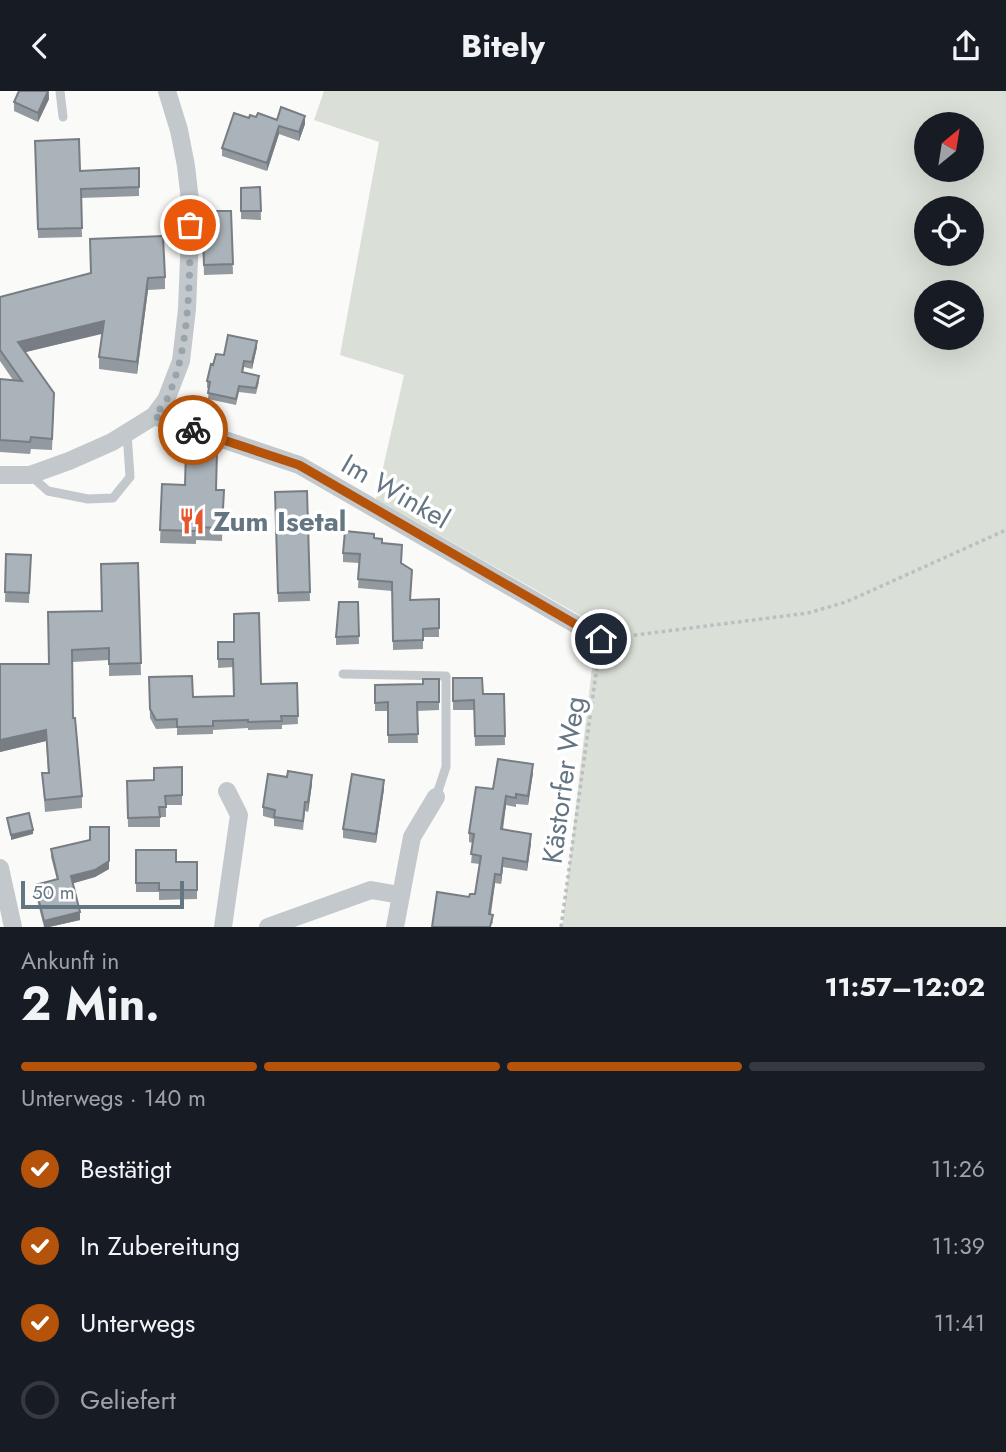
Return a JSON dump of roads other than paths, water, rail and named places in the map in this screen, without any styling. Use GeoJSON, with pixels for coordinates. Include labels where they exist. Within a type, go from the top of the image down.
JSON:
{"type":"FeatureCollection","features":[{"type":"Feature","properties":{"kind":"street"},"geometry":{"type":"LineString","coordinates":[[0,475],[30,475],[112,442],[154,416],[166,400],[181,361],[187,309],[191,209],[179,130],[167,91]]}},
{"type":"Feature","properties":{"kind":"street","name":"Im Winkel"},"geometry":{"type":"LineString","coordinates":[[154,416],[299,465],[601,639]]}},
{"type":"Feature","properties":{"kind":"street"},"geometry":{"type":"LineString","coordinates":[[223,927],[239,815],[228,791]]}},
{"type":"Feature","properties":{"kind":"street"},"geometry":{"type":"LineString","coordinates":[[395,927],[412,837],[436,797]]}},
{"type":"Feature","properties":{"kind":"street"},"geometry":{"type":"LineString","coordinates":[[0,868],[13,927]]}},
{"type":"Feature","properties":{"kind":"street"},"geometry":{"type":"LineString","coordinates":[[268,927],[371,890],[400,895]]}},
{"type":"Feature","properties":{"kind":"lane"},"geometry":{"type":"LineString","coordinates":[[60,91],[63,117]]}},
{"type":"Feature","properties":{"kind":"lane"},"geometry":{"type":"LineString","coordinates":[[30,475],[48,491],[88,499],[113,498],[130,477],[127,433]]}},
{"type":"Feature","properties":{"kind":"lane"},"geometry":{"type":"LineString","coordinates":[[343,674],[446,676],[446,767],[436,797]]}},
{"type":"Feature","properties":{"kind":"place","name":"Zum Isetal"},"geometry":{"type":"Point","coordinates":[192,521]}}]}
